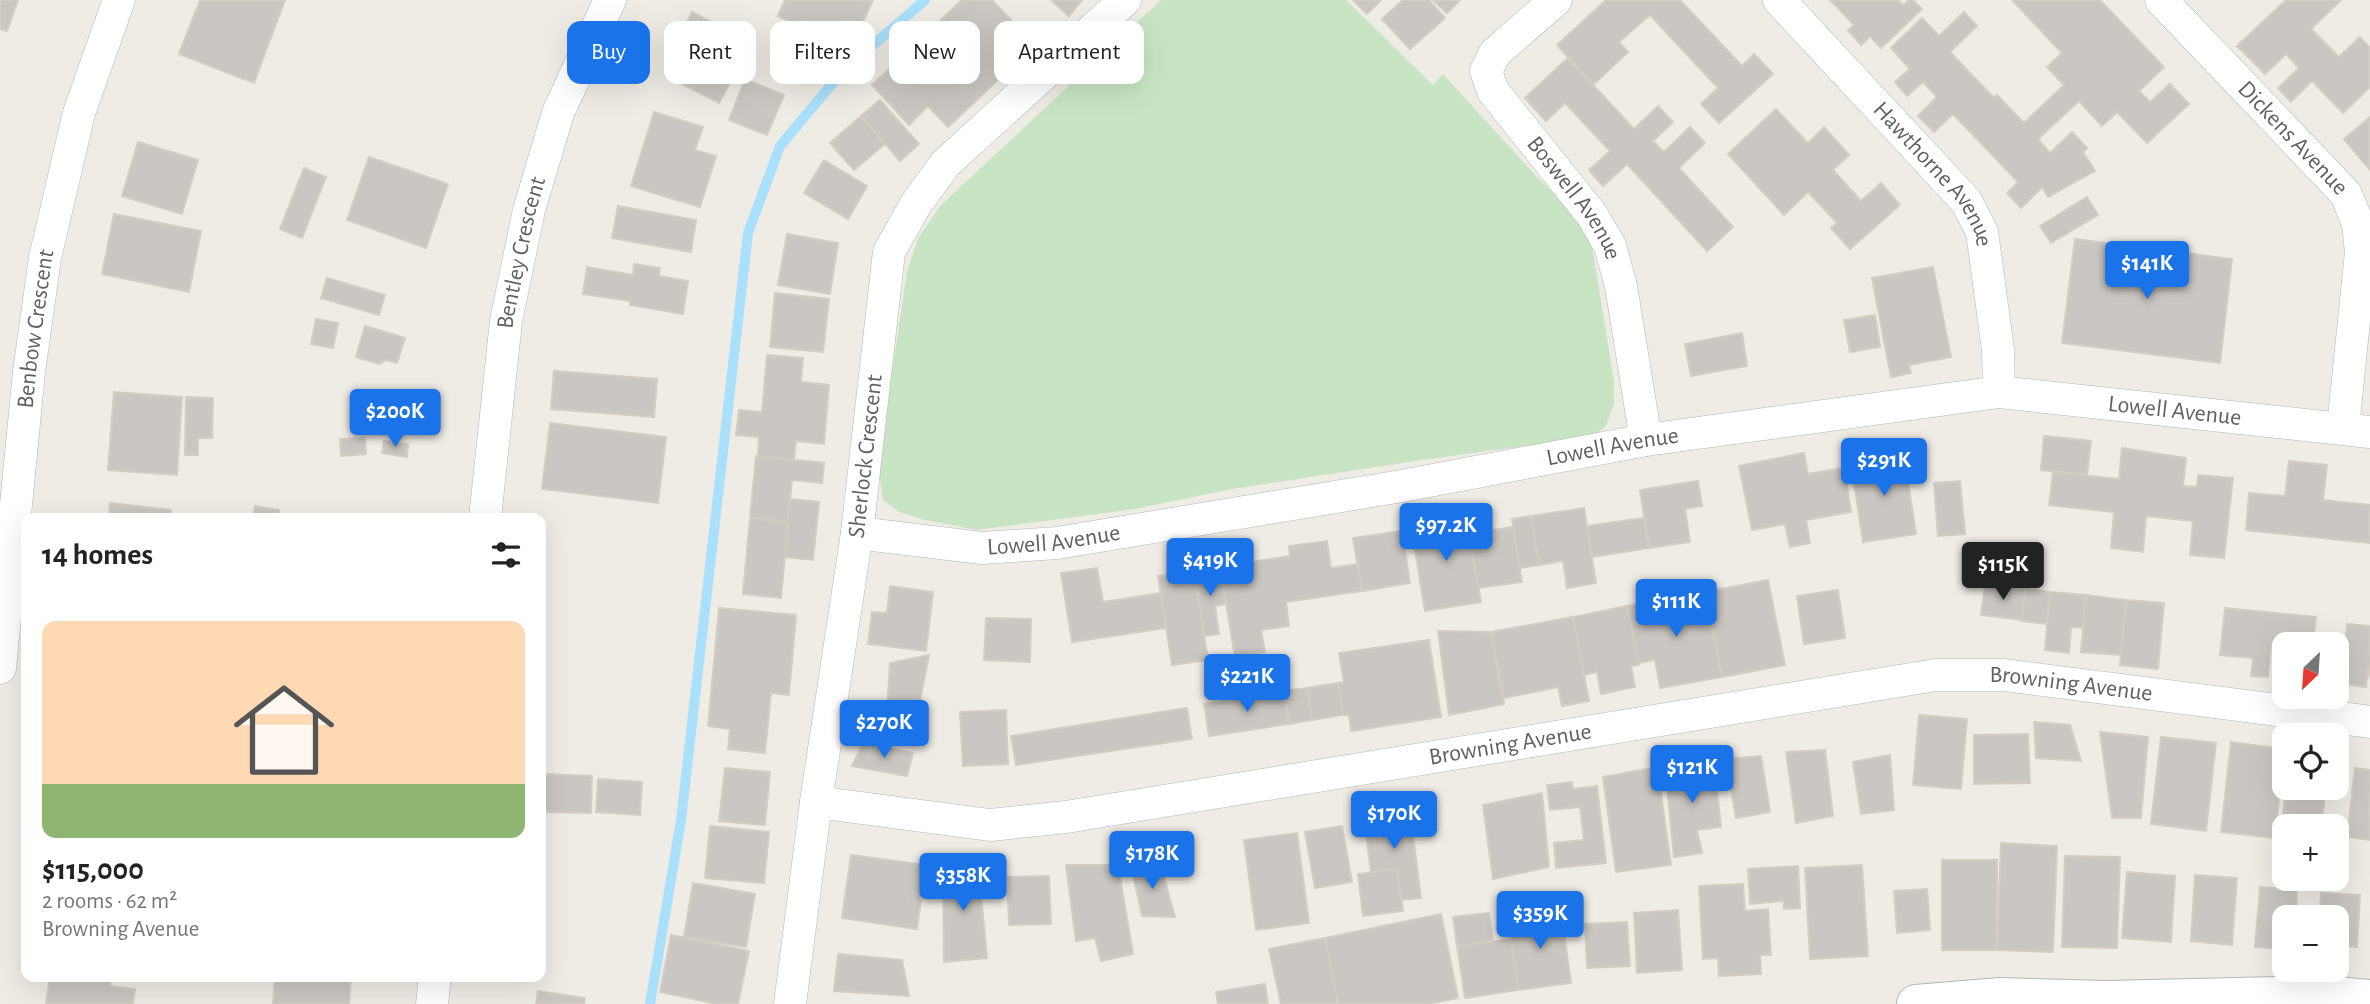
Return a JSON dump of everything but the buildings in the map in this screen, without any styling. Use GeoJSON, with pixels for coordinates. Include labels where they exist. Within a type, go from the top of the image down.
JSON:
{"type":"FeatureCollection","features":[{"type":"Feature","properties":{"kind":"street","name":"Benbow Crescent"},"geometry":{"type":"LineString","coordinates":[[0,668],[29,372],[45,258],[79,113],[120,0]]}},
{"type":"Feature","properties":{"kind":"street","name":"Bentley Crescent"},"geometry":{"type":"LineString","coordinates":[[486,513],[506,321],[529,210],[558,113],[610,0]]}},
{"type":"Feature","properties":{"kind":"street","name":"Sherlock Crescent"},"geometry":{"type":"LineString","coordinates":[[790,1004],[816,802],[857,533],[889,252],[916,204],[945,164],[1125,0]]}},
{"type":"Feature","properties":{"kind":"street","name":"Boswell Avenue"},"geometry":{"type":"LineString","coordinates":[[1556,0],[1495,53],[1486,71],[1493,92],[1592,215],[1610,246],[1621,286],[1646,440]]}},
{"type":"Feature","properties":{"kind":"street","name":"Hawthorne Avenue"},"geometry":{"type":"LineString","coordinates":[[1779,0],[1966,201],[1982,232],[1998,350],[1999,392]]}},
{"type":"Feature","properties":{"kind":"street","name":"Dickens Avenue"},"geometry":{"type":"LineString","coordinates":[[2161,0],[2346,194],[2358,224],[2361,252],[2357,430]]}},
{"type":"Feature","properties":{"kind":"street","name":"Lowell Avenue"},"geometry":{"type":"LineString","coordinates":[[857,533],[982,548],[1057,543],[1402,486],[1646,440],[1999,392],[2357,430]]}},
{"type":"Feature","properties":{"kind":"street","name":"Browning Avenue"},"geometry":{"type":"LineString","coordinates":[[816,802],[990,825],[1066,817],[1936,675],[2004,676],[2370,722]]}},
{"type":"Feature","properties":{"kind":"street"},"geometry":{"type":"LineString","coordinates":[[432,1004],[434,982]]}},
{"type":"Feature","properties":{"kind":"street"},"geometry":{"type":"LineString","coordinates":[[1916,1004],[2000,997],[2108,1002],[2326,995],[2370,999]]}},
{"type":"Feature","properties":{"kind":"green space"},"geometry":{"type":"Polygon","coordinates":[[[1161,0],[1346,0],[1433,85],[1443,74],[1536,176],[1575,214],[1591,240],[1614,381],[1614,404],[1606,426],[1596,434],[1567,440],[1232,489],[1135,509],[977,530],[899,512],[883,500],[878,466],[907,272],[918,238],[941,205],[1071,84],[1144,84],[1144,21],[1138,21],[1161,0]]]}},
{"type":"Feature","properties":{"kind":"waterway"},"geometry":{"type":"LineString","coordinates":[[650,1004],[681,820],[748,233],[780,146],[842,72],[925,0]]}}]}
